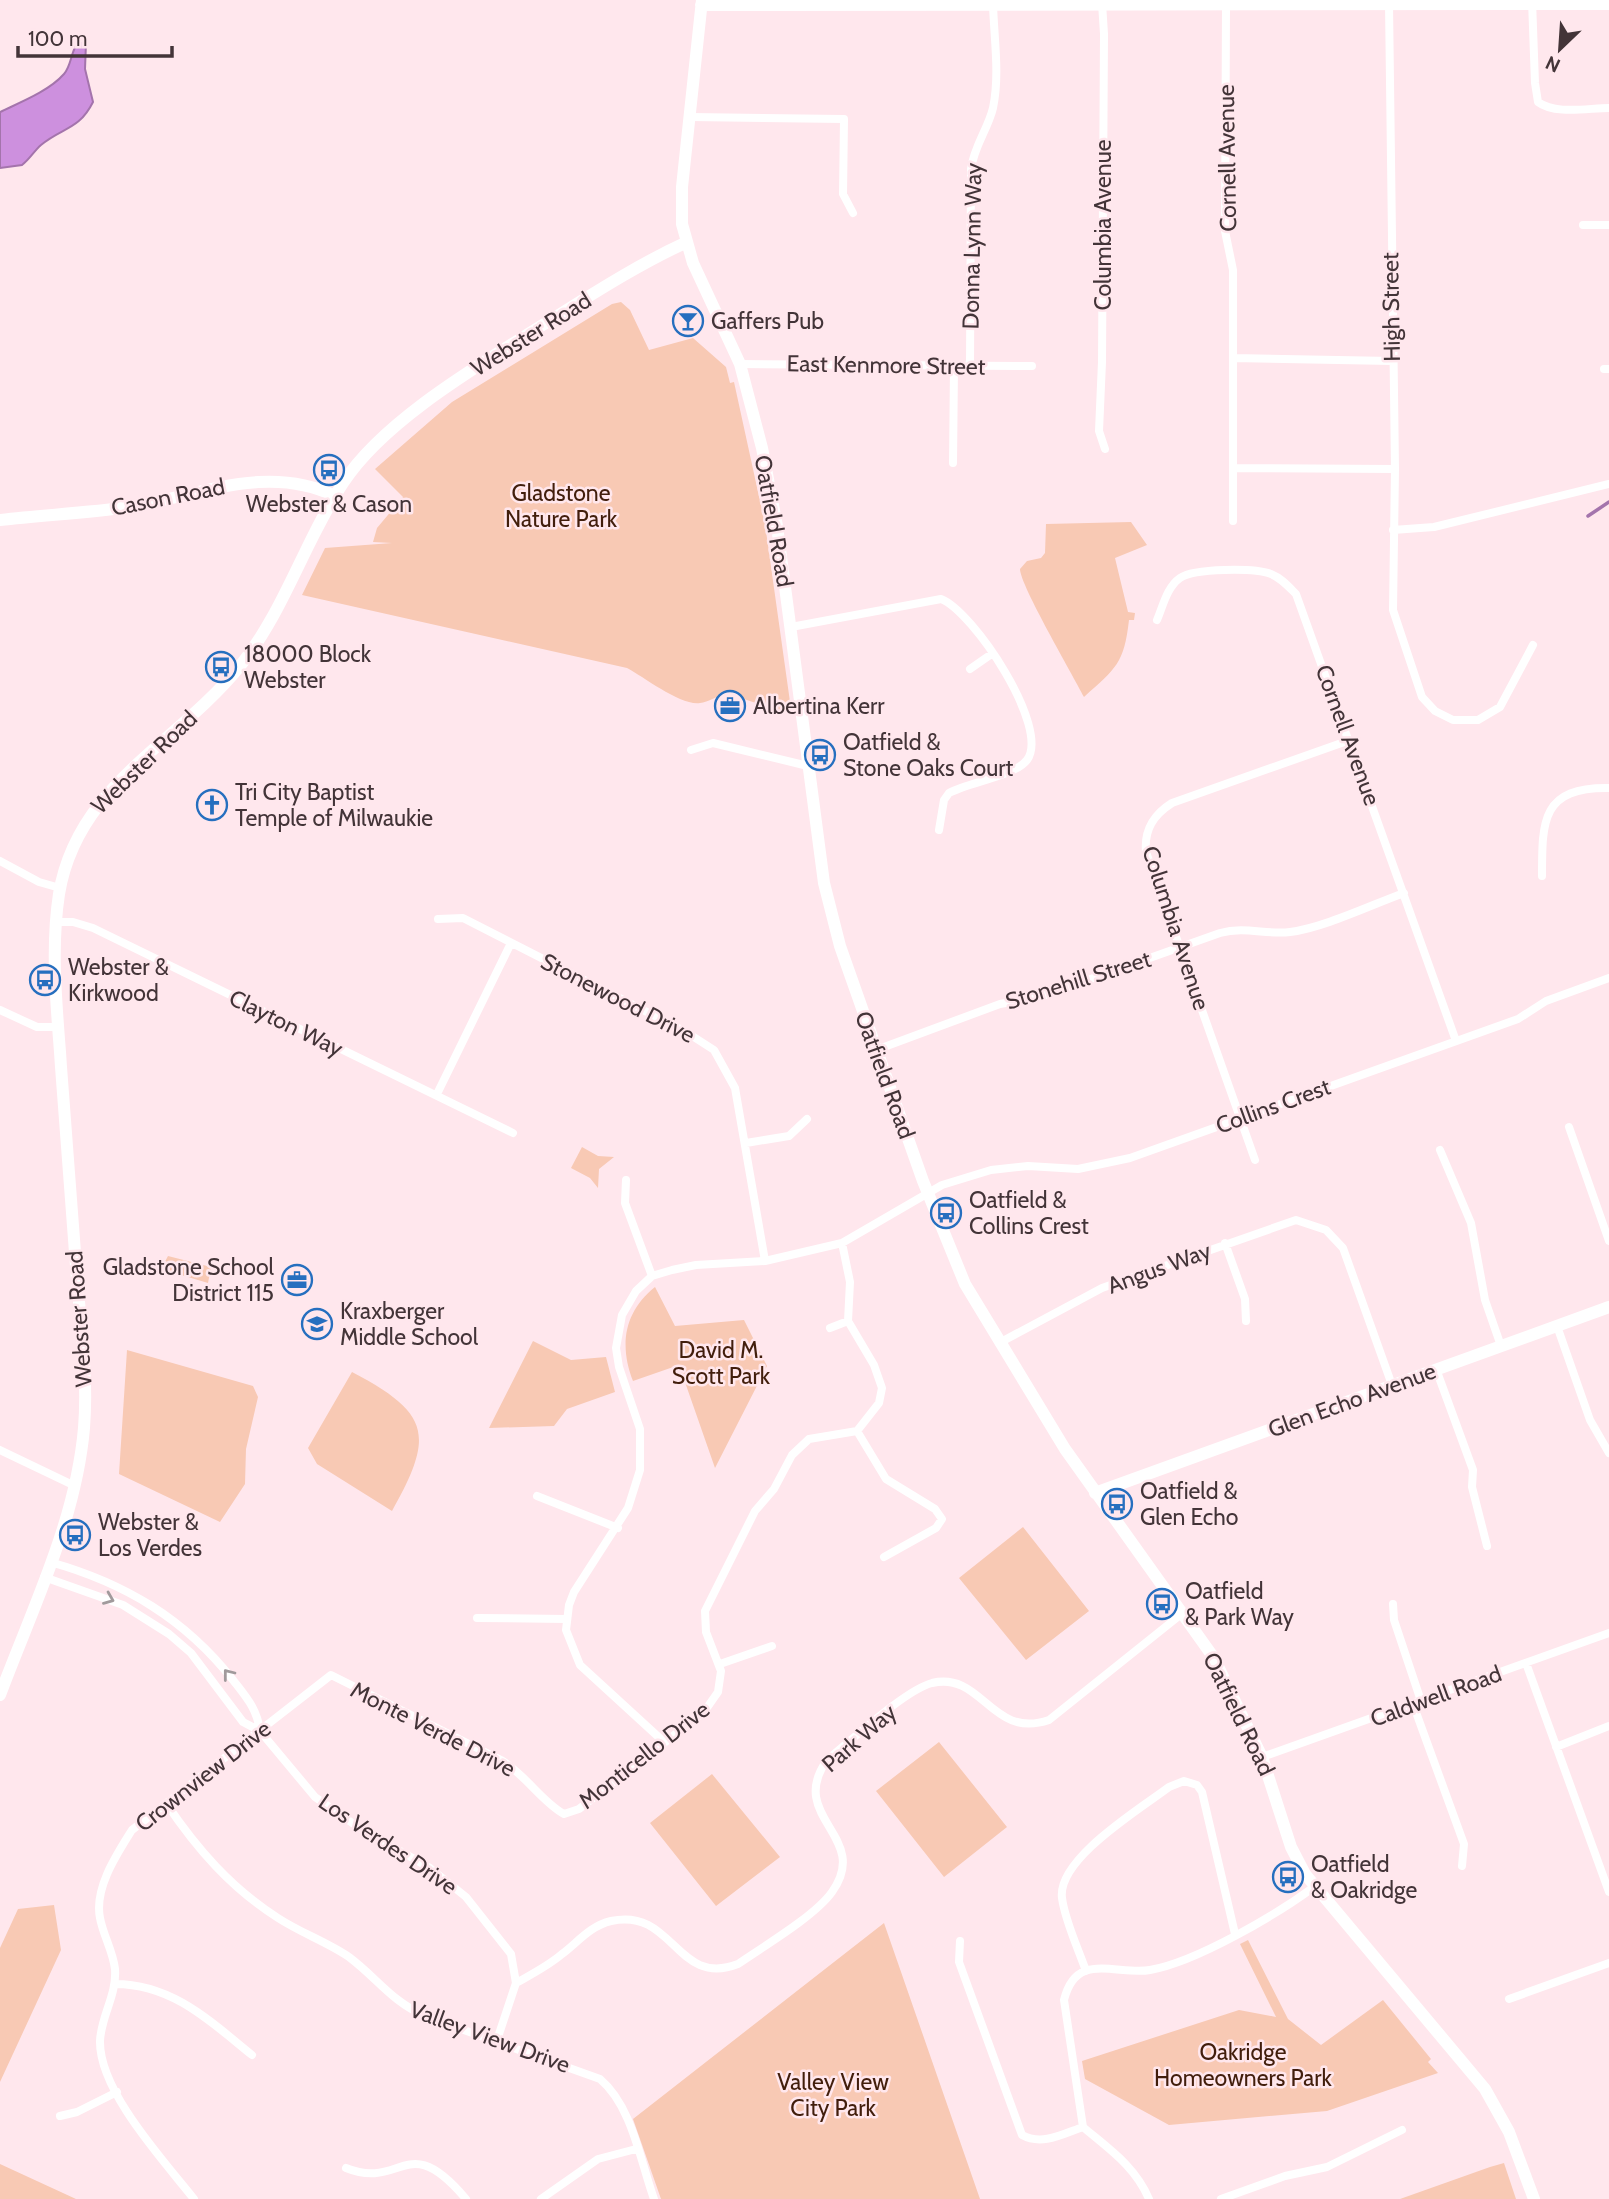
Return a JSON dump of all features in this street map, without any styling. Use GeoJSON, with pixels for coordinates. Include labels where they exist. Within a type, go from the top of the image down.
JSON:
{"type":"FeatureCollection","features":[{"type":"Feature","properties":{"kind":"street","name":"Columbia Avenue"},"geometry":{"type":"LineString","coordinates":[[1102,2],[1102,362],[1099,431],[1105,449]]}},
{"type":"Feature","properties":{"kind":"street"},"geometry":{"type":"LineString","coordinates":[[1533,2],[1538,102],[1546,107],[1556,108],[1609,108]]}},
{"type":"Feature","properties":{"kind":"street"},"geometry":{"type":"LineString","coordinates":[[701,3],[1609,4]]}},
{"type":"Feature","properties":{"kind":"street","name":"Oatfield Road"},"geometry":{"type":"LineString","coordinates":[[701,3],[681,209],[685,243],[740,364],[754,411],[777,526],[828,900],[876,1050],[927,1194],[954,1261],[999,1343],[1095,1493],[1184,1612],[1214,1658],[1262,1757],[1291,1847],[1314,1887],[1432,2024],[1496,2106],[1512,2139],[1534,2199]]}},
{"type":"Feature","properties":{"kind":"street","name":"High Street"},"geometry":{"type":"LineString","coordinates":[[1389,4],[1395,469],[1393,610],[1422,697],[1435,711],[1453,720],[1478,720],[1500,707],[1533,645]]}},
{"type":"Feature","properties":{"kind":"street","name":"Donna Lynn Way"},"geometry":{"type":"LineString","coordinates":[[970,366],[971,169],[996,93],[993,5]]}},
{"type":"Feature","properties":{"kind":"street","name":"Cornell Avenue"},"geometry":{"type":"LineString","coordinates":[[1226,5],[1225,231],[1233,270],[1233,521]]}},
{"type":"Feature","properties":{"kind":"street"},"geometry":{"type":"LineString","coordinates":[[690,117],[844,118],[844,194],[853,213]]}},
{"type":"Feature","properties":{"kind":"street"},"geometry":{"type":"LineString","coordinates":[[1583,225],[1609,225]]}},
{"type":"Feature","properties":{"kind":"street","name":"Webster Road"},"geometry":{"type":"LineString","coordinates":[[1,1690],[50,1562],[75,1486],[84,1426],[84,1366],[58,1027],[56,922],[60,888],[72,845],[97,805],[205,704],[265,633],[335,496],[347,476],[369,452],[438,393],[485,359],[685,243]]}},
{"type":"Feature","properties":{"kind":"street"},"geometry":{"type":"LineString","coordinates":[[1233,358],[1392,361]]}},
{"type":"Feature","properties":{"kind":"street","name":"East Kenmore Street"},"geometry":{"type":"LineString","coordinates":[[740,364],[1032,366]]}},
{"type":"Feature","properties":{"kind":"street"},"geometry":{"type":"LineString","coordinates":[[953,463],[954,366]]}},
{"type":"Feature","properties":{"kind":"street"},"geometry":{"type":"LineString","coordinates":[[1233,468],[1395,469]]}},
{"type":"Feature","properties":{"kind":"street","name":"Cason Road"},"geometry":{"type":"LineString","coordinates":[[0,520],[128,507],[218,487],[260,482],[304,485],[335,496]]}},
{"type":"Feature","properties":{"kind":"street"},"geometry":{"type":"LineString","coordinates":[[1393,530],[1434,527],[1609,484]]}},
{"type":"Feature","properties":{"kind":"street","name":"Cornell Avenue"},"geometry":{"type":"LineString","coordinates":[[1157,620],[1169,589],[1179,578],[1194,572],[1269,573],[1284,582],[1296,594],[1455,1041]]}},
{"type":"Feature","properties":{"kind":"street"},"geometry":{"type":"LineString","coordinates":[[791,627],[941,599],[965,615],[993,653],[1011,682],[1023,710],[1031,740],[1031,754],[1019,767],[949,793],[939,830]]}},
{"type":"Feature","properties":{"kind":"street"},"geometry":{"type":"LineString","coordinates":[[970,669],[993,653]]}},
{"type":"Feature","properties":{"kind":"street","name":"Columbia Avenue"},"geometry":{"type":"LineString","coordinates":[[1255,1160],[1146,852],[1146,834],[1154,816],[1172,803],[1350,740]]}},
{"type":"Feature","properties":{"kind":"street"},"geometry":{"type":"LineString","coordinates":[[691,750],[713,743],[808,766]]}},
{"type":"Feature","properties":{"kind":"street"},"geometry":{"type":"LineString","coordinates":[[1542,876],[1542,833],[1552,806],[1569,792],[1588,787],[1609,788]]}},
{"type":"Feature","properties":{"kind":"street"},"geometry":{"type":"LineString","coordinates":[[0,861],[39,882],[60,888]]}},
{"type":"Feature","properties":{"kind":"street","name":"Stonehill Street"},"geometry":{"type":"LineString","coordinates":[[876,1050],[1000,1004],[1040,997],[1232,930],[1298,930],[1404,893]]}},
{"type":"Feature","properties":{"kind":"street","name":"Stonewood Drive"},"geometry":{"type":"LineString","coordinates":[[438,919],[463,918],[694,1036],[714,1050],[733,1080],[765,1261]]}},
{"type":"Feature","properties":{"kind":"street","name":"Clayton Way"},"geometry":{"type":"LineString","coordinates":[[56,922],[73,922],[93,928],[513,1133]]}},
{"type":"Feature","properties":{"kind":"street"},"geometry":{"type":"LineString","coordinates":[[437,1094],[511,943]]}},
{"type":"Feature","properties":{"kind":"street","name":"Collins Crest"},"geometry":{"type":"LineString","coordinates":[[652,1276],[696,1265],[765,1261],[842,1243],[927,1194],[963,1178],[1010,1167],[1078,1169],[1112,1164],[1518,1019],[1546,1001],[1609,978]]}},
{"type":"Feature","properties":{"kind":"street"},"geometry":{"type":"LineString","coordinates":[[0,1010],[37,1027],[58,1027]]}},
{"type":"Feature","properties":{"kind":"street"},"geometry":{"type":"LineString","coordinates":[[746,1143],[789,1136],[807,1119]]}},
{"type":"Feature","properties":{"kind":"street"},"geometry":{"type":"LineString","coordinates":[[1569,1127],[1609,1241]]}},
{"type":"Feature","properties":{"kind":"street"},"geometry":{"type":"LineString","coordinates":[[1440,1150],[1471,1223],[1485,1300],[1501,1346]]}},
{"type":"Feature","properties":{"kind":"street"},"geometry":{"type":"LineString","coordinates":[[626,1180],[625,1203],[652,1276],[630,1299],[617,1333],[619,1367],[636,1412],[641,1450],[635,1489],[618,1528],[574,1592],[566,1619],[568,1643],[580,1664],[664,1742]]}},
{"type":"Feature","properties":{"kind":"street","name":"Angus Way"},"geometry":{"type":"LineString","coordinates":[[999,1343],[1102,1288],[1296,1220],[1326,1230],[1343,1248],[1392,1385]]}},
{"type":"Feature","properties":{"kind":"street"},"geometry":{"type":"LineString","coordinates":[[772,1646],[720,1664],[706,1632],[705,1611],[755,1511],[774,1489],[796,1449],[809,1439],[858,1431],[879,1403],[881,1388],[874,1366],[848,1321],[850,1282],[842,1243]]}},
{"type":"Feature","properties":{"kind":"street"},"geometry":{"type":"LineString","coordinates":[[1225,1244],[1245,1298],[1246,1321]]}},
{"type":"Feature","properties":{"kind":"street","name":"Glen Echo Avenue"},"geometry":{"type":"LineString","coordinates":[[1095,1493],[1609,1307]]}},
{"type":"Feature","properties":{"kind":"street"},"geometry":{"type":"LineString","coordinates":[[830,1328],[848,1321]]}},
{"type":"Feature","properties":{"kind":"street"},"geometry":{"type":"LineString","coordinates":[[1557,1326],[1590,1420],[1609,1454]]}},
{"type":"Feature","properties":{"kind":"street"},"geometry":{"type":"LineString","coordinates":[[1436,1369],[1472,1470],[1472,1488],[1487,1546]]}},
{"type":"Feature","properties":{"kind":"street"},"geometry":{"type":"LineString","coordinates":[[858,1431],[886,1479],[935,1509],[942,1519],[936,1528],[884,1557]]}},
{"type":"Feature","properties":{"kind":"street"},"geometry":{"type":"LineString","coordinates":[[0,1450],[75,1486]]}},
{"type":"Feature","properties":{"kind":"street"},"geometry":{"type":"LineString","coordinates":[[537,1496],[618,1528]]}},
{"type":"Feature","properties":{"kind":"street","name":"Los Verdes Drive"},"geometry":{"type":"LineString","coordinates":[[50,1562],[129,1591],[169,1616],[216,1658],[258,1712],[260,1731]]}},
{"type":"Feature","properties":{"kind":"street","name":"Los Verdes Drive"},"geometry":{"type":"LineString","coordinates":[[44,1577],[123,1605],[169,1634],[191,1653],[243,1722],[260,1731],[297,1778],[324,1804],[430,1868],[466,1897],[511,1954],[516,1983]]}},
{"type":"Feature","properties":{"kind":"street"},"geometry":{"type":"LineString","coordinates":[[1394,1604],[1394,1620],[1417,1702],[1464,1844],[1461,1866]]}},
{"type":"Feature","properties":{"kind":"street","name":"Park Way"},"geometry":{"type":"LineString","coordinates":[[516,1983],[544,1968],[602,1924],[635,1920],[660,1930],[698,1967],[724,1969],[738,1964],[822,1902],[836,1885],[842,1864],[842,1852],[838,1840],[820,1814],[814,1796],[818,1772],[827,1760],[912,1692],[930,1684],[963,1685],[1009,1721],[1030,1724],[1049,1720],[1184,1612]]}},
{"type":"Feature","properties":{"kind":"street"},"geometry":{"type":"LineString","coordinates":[[477,1618],[566,1619]]}},
{"type":"Feature","properties":{"kind":"street","name":"Caldwell Road"},"geometry":{"type":"LineString","coordinates":[[1262,1757],[1609,1633]]}},
{"type":"Feature","properties":{"kind":"street"},"geometry":{"type":"LineString","coordinates":[[1526,1663],[1609,1892]]}},
{"type":"Feature","properties":{"kind":"street","name":"Monticello Drive"},"geometry":{"type":"LineString","coordinates":[[564,1814],[579,1809],[713,1702],[721,1681],[720,1664]]}},
{"type":"Feature","properties":{"kind":"street","name":"Crownview Drive"},"geometry":{"type":"LineString","coordinates":[[194,2199],[137,2128],[103,2062],[100,2042],[115,1984],[115,1966],[100,1920],[100,1894],[132,1830],[331,1675]]}},
{"type":"Feature","properties":{"kind":"street","name":"Monte Verde Drive"},"geometry":{"type":"LineString","coordinates":[[331,1675],[518,1770],[553,1808],[564,1814]]}},
{"type":"Feature","properties":{"kind":"street"},"geometry":{"type":"LineString","coordinates":[[1556,1747],[1609,1726]]}},
{"type":"Feature","properties":{"kind":"street"},"geometry":{"type":"LineString","coordinates":[[1086,1971],[1062,1898],[1066,1874],[1080,1856],[1169,1787],[1184,1781],[1198,1785],[1202,1792],[1235,1934]]}},
{"type":"Feature","properties":{"kind":"street","name":"Valley View Drive"},"geometry":{"type":"LineString","coordinates":[[166,1803],[198,1850],[236,1887],[278,1918],[347,1956],[389,1996],[408,2009],[600,2079],[618,2099],[654,2199]]}},
{"type":"Feature","properties":{"kind":"street"},"geometry":{"type":"LineString","coordinates":[[1149,2199],[1138,2177],[1127,2164],[1083,2127],[1064,2000],[1071,1982],[1086,1971],[1135,1972],[1158,1968],[1279,1913],[1314,1887]]}},
{"type":"Feature","properties":{"kind":"street"},"geometry":{"type":"LineString","coordinates":[[960,1941],[959,1962],[1022,2135],[1032,2140],[1043,2140],[1083,2127]]}},
{"type":"Feature","properties":{"kind":"street"},"geometry":{"type":"LineString","coordinates":[[1509,1999],[1609,1963]]}},
{"type":"Feature","properties":{"kind":"street"},"geometry":{"type":"LineString","coordinates":[[497,2040],[516,1983]]}},
{"type":"Feature","properties":{"kind":"street"},"geometry":{"type":"LineString","coordinates":[[115,1984],[152,1989],[187,2003],[252,2055]]}},
{"type":"Feature","properties":{"kind":"street"},"geometry":{"type":"LineString","coordinates":[[60,2116],[77,2112],[117,2092]]}},
{"type":"Feature","properties":{"kind":"street"},"geometry":{"type":"LineString","coordinates":[[1222,2199],[1285,2176],[1327,2167],[1402,2130]]}},
{"type":"Feature","properties":{"kind":"street"},"geometry":{"type":"LineString","coordinates":[[541,2199],[598,2160],[636,2149]]}},
{"type":"Feature","properties":{"kind":"street"},"geometry":{"type":"LineString","coordinates":[[346,2168],[365,2176],[408,2163],[421,2164],[442,2173],[466,2199]]}},
{"type":"Feature","properties":{"kind":"green space","name":"Gladstone Nature Park"},"geometry":{"type":"Polygon","coordinates":[[[621,302],[630,310],[649,350],[693,338],[726,367],[730,383],[734,382],[765,524],[791,709],[780,711],[726,693],[703,702],[692,703],[673,696],[627,668],[302,595],[325,548],[392,543],[373,542],[377,528],[403,497],[375,469],[452,402],[612,304],[621,302]]]}},
{"type":"Feature","properties":{"kind":"green space"},"geometry":{"type":"Polygon","coordinates":[[[1131,522],[1147,545],[1115,558],[1128,612],[1135,613],[1134,620],[1129,620],[1124,647],[1117,664],[1084,697],[1037,611],[1020,569],[1027,561],[1041,558],[1045,553],[1046,524],[1131,522]]]}},
{"type":"Feature","properties":{"kind":"green space"},"geometry":{"type":"Polygon","coordinates":[[[582,1147],[598,1156],[614,1157],[599,1169],[598,1188],[590,1178],[571,1168],[582,1147]]]}},
{"type":"Feature","properties":{"kind":"green space"},"geometry":{"type":"Polygon","coordinates":[[[168,1256],[211,1267],[208,1283],[161,1269],[168,1256]]]}},
{"type":"Feature","properties":{"kind":"green space","name":"David M. Scott Park"},"geometry":{"type":"Polygon","coordinates":[[[655,1287],[675,1326],[744,1320],[767,1366],[715,1468],[679,1365],[633,1381],[626,1355],[627,1330],[637,1307],[655,1287]]]}},
{"type":"Feature","properties":{"kind":"green space","name":"David M. Scott Park"},"geometry":{"type":"Polygon","coordinates":[[[533,1341],[571,1360],[606,1357],[615,1392],[567,1409],[554,1426],[489,1428],[533,1341]]]}},
{"type":"Feature","properties":{"kind":"green space"},"geometry":{"type":"Polygon","coordinates":[[[127,1350],[253,1386],[258,1397],[246,1449],[245,1484],[220,1522],[119,1474],[127,1350]]]}},
{"type":"Feature","properties":{"kind":"green space"},"geometry":{"type":"Polygon","coordinates":[[[352,1372],[397,1400],[410,1414],[417,1428],[419,1444],[415,1463],[392,1511],[317,1464],[308,1448],[352,1372]]]}},
{"type":"Feature","properties":{"kind":"green space"},"geometry":{"type":"Polygon","coordinates":[[[1023,1527],[1089,1611],[1026,1660],[959,1578],[1023,1527]]]}},
{"type":"Feature","properties":{"kind":"green space"},"geometry":{"type":"Polygon","coordinates":[[[939,1742],[1007,1827],[944,1877],[876,1791],[939,1742]]]}},
{"type":"Feature","properties":{"kind":"green space"},"geometry":{"type":"Polygon","coordinates":[[[712,1774],[780,1857],[716,1906],[650,1823],[712,1774]]]}},
{"type":"Feature","properties":{"kind":"green space"},"geometry":{"type":"Polygon","coordinates":[[[54,1905],[61,1950],[0,2082],[0,1948],[18,1909],[54,1905]]]}},
{"type":"Feature","properties":{"kind":"green space","name":"Valley View City Park"},"geometry":{"type":"Polygon","coordinates":[[[884,1923],[980,2199],[661,2199],[633,2119],[884,1923]]]}},
{"type":"Feature","properties":{"kind":"green space","name":"Oakridge Homeowners Park"},"geometry":{"type":"Polygon","coordinates":[[[1248,1940],[1288,2019],[1321,2045],[1383,2000],[1431,2059],[1428,2062],[1438,2073],[1327,2111],[1169,2125],[1085,2079],[1082,2061],[1239,2010],[1276,2017],[1240,1944],[1248,1940]]]}},
{"type":"Feature","properties":{"kind":"green space"},"geometry":{"type":"Polygon","coordinates":[[[1504,2163],[1516,2199],[1400,2199],[1490,2167],[1504,2163]]]}},
{"type":"Feature","properties":{"kind":"green space"},"geometry":{"type":"Polygon","coordinates":[[[0,2164],[76,2199],[0,2199],[0,2164]]]}},
{"type":"Feature","properties":{"kind":"shaded area"},"geometry":{"type":"Polygon","coordinates":[[[83,39],[86,43],[85,69],[93,102],[88,111],[76,123],[41,145],[22,165],[0,168],[0,112],[34,96],[58,80],[67,70],[76,46],[83,39]]]}},
{"type":"Feature","properties":{"kind":"waterway"},"geometry":{"type":"LineString","coordinates":[[1588,516],[1609,502]]}},
{"type":"Feature","properties":{"kind":"place","name":"Gaffers Pub"},"geometry":{"type":"Point","coordinates":[688,321]}},
{"type":"Feature","properties":{"kind":"place","name":"Webster & Cason"},"geometry":{"type":"Point","coordinates":[329,470]}},
{"type":"Feature","properties":{"kind":"place","name":"18000 Block Webster"},"geometry":{"type":"Point","coordinates":[221,667]}},
{"type":"Feature","properties":{"kind":"place","name":"Albertina Kerr"},"geometry":{"type":"Point","coordinates":[730,706]}},
{"type":"Feature","properties":{"kind":"place","name":"Oatfield & Stone Oaks Court"},"geometry":{"type":"Point","coordinates":[820,755]}},
{"type":"Feature","properties":{"kind":"place","name":"Tri City Baptist Temple of Milwaukie"},"geometry":{"type":"Point","coordinates":[212,805]}},
{"type":"Feature","properties":{"kind":"place","name":"Webster & Kirkwood"},"geometry":{"type":"Point","coordinates":[45,980]}},
{"type":"Feature","properties":{"kind":"place","name":"Oatfield & Collins Crest"},"geometry":{"type":"Point","coordinates":[946,1213]}},
{"type":"Feature","properties":{"kind":"place","name":"Gladstone School District 115"},"geometry":{"type":"Point","coordinates":[297,1280]}},
{"type":"Feature","properties":{"kind":"place","name":"Kraxberger Middle School"},"geometry":{"type":"Point","coordinates":[317,1324]}},
{"type":"Feature","properties":{"kind":"place","name":"Oatfield & Glen Echo"},"geometry":{"type":"Point","coordinates":[1117,1504]}},
{"type":"Feature","properties":{"kind":"place","name":"Webster & Los Verdes"},"geometry":{"type":"Point","coordinates":[75,1535]}},
{"type":"Feature","properties":{"kind":"place","name":"Oatfield & Park Way"},"geometry":{"type":"Point","coordinates":[1162,1604]}},
{"type":"Feature","properties":{"kind":"place","name":"Oatfield & Oakridge"},"geometry":{"type":"Point","coordinates":[1288,1877]}}]}
